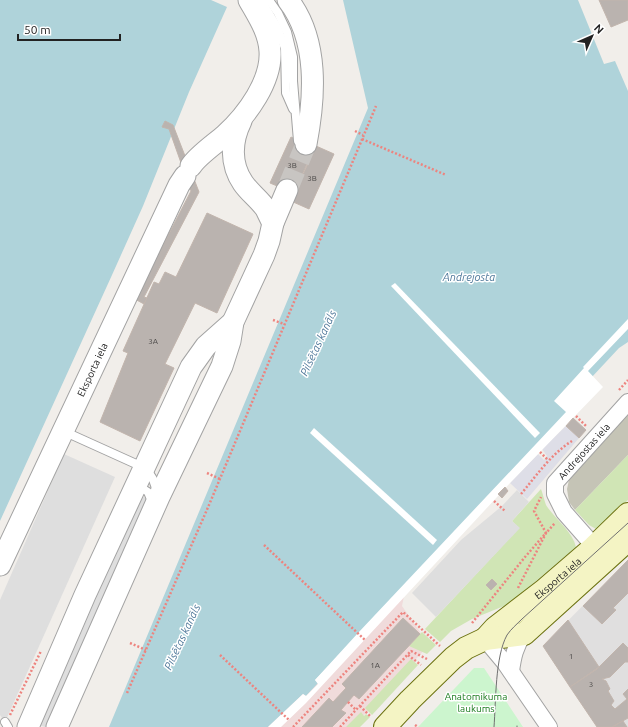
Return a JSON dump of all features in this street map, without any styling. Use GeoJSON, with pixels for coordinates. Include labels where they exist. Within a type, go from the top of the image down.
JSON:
{"type":"FeatureCollection","features":[{"type":"Feature","properties":{"kind":"main road","name":"Eksporta iela"},"geometry":{"type":"LineString","coordinates":[[478,631],[524,634],[601,553],[628,514]]}},
{"type":"Feature","properties":{"kind":"main road","name":"Eksporta iela"},"geometry":{"type":"LineString","coordinates":[[379,722],[415,695],[453,658],[466,648],[478,631],[495,628],[525,605],[601,553],[628,540]]}},
{"type":"Feature","properties":{"kind":"street"},"geometry":{"type":"LineString","coordinates":[[249,0],[266,31],[270,50],[270,69],[258,95],[243,117],[237,130],[232,148],[234,164],[242,182],[266,209],[273,223]]}},
{"type":"Feature","properties":{"kind":"street"},"geometry":{"type":"LineString","coordinates":[[288,0],[305,30],[311,58],[312,104],[303,120],[302,142]]}},
{"type":"Feature","properties":{"kind":"street","name":"Eksporta iela"},"geometry":{"type":"LineString","coordinates":[[0,565],[179,185],[188,171],[240,122],[243,117]]}},
{"type":"Feature","properties":{"kind":"street"},"geometry":{"type":"LineString","coordinates":[[28,727],[85,595],[144,484],[172,470],[224,360],[230,341],[233,322],[269,241],[281,191]]}},
{"type":"Feature","properties":{"kind":"street"},"geometry":{"type":"LineString","coordinates":[[57,727],[144,484],[191,367],[202,350],[233,322]]}},
{"type":"Feature","properties":{"kind":"street","name":"Andrejostas iela"},"geometry":{"type":"LineString","coordinates":[[601,553],[564,512],[555,494],[555,483],[628,402]]}},
{"type":"Feature","properties":{"kind":"street"},"geometry":{"type":"LineString","coordinates":[[478,631],[511,671],[549,727]]}},
{"type":"Feature","properties":{"kind":"street"},"geometry":{"type":"LineString","coordinates":[[511,671],[513,654],[518,642],[524,634]]}},
{"type":"Feature","properties":{"kind":"lane"},"geometry":{"type":"LineString","coordinates":[[261,0],[277,27],[285,48],[286,93],[303,120]]}},
{"type":"Feature","properties":{"kind":"lane"},"geometry":{"type":"LineString","coordinates":[[269,0],[278,13],[287,32],[293,57],[293,81],[303,120]]}},
{"type":"Feature","properties":{"kind":"lane"},"geometry":{"type":"LineString","coordinates":[[278,0],[288,14],[300,51]]}},
{"type":"Feature","properties":{"kind":"lane"},"geometry":{"type":"LineString","coordinates":[[303,120],[304,98]]}},
{"type":"Feature","properties":{"kind":"lane"},"geometry":{"type":"LineString","coordinates":[[202,350],[210,347],[217,347],[223,352],[224,360]]}},
{"type":"Feature","properties":{"kind":"lane"},"geometry":{"type":"LineString","coordinates":[[72,435],[144,484],[150,465],[152,472],[158,477],[165,476],[172,470]]}},
{"type":"Feature","properties":{"kind":"path"},"geometry":{"type":"LineString","coordinates":[[127,693],[220,479],[376,106]]}},
{"type":"Feature","properties":{"kind":"path"},"geometry":{"type":"LineString","coordinates":[[355,130],[363,134]]}},
{"type":"Feature","properties":{"kind":"path"},"geometry":{"type":"LineString","coordinates":[[362,139],[446,175]]}},
{"type":"Feature","properties":{"kind":"path"},"geometry":{"type":"LineString","coordinates":[[273,320],[284,324]]}},
{"type":"Feature","properties":{"kind":"path"},"geometry":{"type":"LineString","coordinates":[[576,416],[587,427]]}},
{"type":"Feature","properties":{"kind":"path"},"geometry":{"type":"LineString","coordinates":[[521,494],[548,460],[565,445],[577,438]]}},
{"type":"Feature","properties":{"kind":"path"},"geometry":{"type":"LineString","coordinates":[[540,452],[548,460]]}},
{"type":"Feature","properties":{"kind":"path"},"geometry":{"type":"LineString","coordinates":[[207,473],[220,479]]}},
{"type":"Feature","properties":{"kind":"path"},"geometry":{"type":"LineString","coordinates":[[541,497],[534,511],[546,533]]}},
{"type":"Feature","properties":{"kind":"path"},"geometry":{"type":"LineString","coordinates":[[494,501],[505,511]]}},
{"type":"Feature","properties":{"kind":"path"},"geometry":{"type":"LineString","coordinates":[[478,631],[525,557],[564,512]]}},
{"type":"Feature","properties":{"kind":"path"},"geometry":{"type":"LineString","coordinates":[[515,593],[546,533]]}},
{"type":"Feature","properties":{"kind":"path"},"geometry":{"type":"LineString","coordinates":[[264,545],[365,640]]}},
{"type":"Feature","properties":{"kind":"path"},"geometry":{"type":"LineString","coordinates":[[293,727],[403,612],[440,646]]}},
{"type":"Feature","properties":{"kind":"path"},"geometry":{"type":"LineString","coordinates":[[130,643],[146,650]]}},
{"type":"Feature","properties":{"kind":"path"},"geometry":{"type":"LineString","coordinates":[[340,727],[411,652],[427,659]]}},
{"type":"Feature","properties":{"kind":"path"},"geometry":{"type":"LineString","coordinates":[[220,655],[289,720]]}},
{"type":"Feature","properties":{"kind":"path"},"geometry":{"type":"LineString","coordinates":[[408,655],[421,665]]}},
{"type":"Feature","properties":{"kind":"path"},"geometry":{"type":"LineString","coordinates":[[348,702],[356,710]]}},
{"type":"Feature","properties":{"kind":"path"},"geometry":{"type":"LineString","coordinates":[[360,706],[379,722]]}},
{"type":"Feature","properties":{"kind":"shaded area"},"geometry":{"type":"Polygon","coordinates":[[[628,413],[628,455],[575,510],[569,502],[567,489],[570,475],[628,413]]]}},
{"type":"Feature","properties":{"kind":"shaded area"},"geometry":{"type":"Polygon","coordinates":[[[566,426],[579,438],[527,499],[510,483],[538,454],[544,460],[547,456],[542,449],[566,426]]]}},
{"type":"Feature","properties":{"kind":"shaded area"},"geometry":{"type":"Polygon","coordinates":[[[64,454],[115,477],[5,722],[0,715],[0,600],[64,454]]]}},
{"type":"Feature","properties":{"kind":"shaded area"},"geometry":{"type":"Polygon","coordinates":[[[517,490],[529,502],[512,521],[520,528],[436,617],[412,593],[461,540],[502,506],[517,490]]]}},
{"type":"Feature","properties":{"kind":"shaded area"},"geometry":{"type":"Polygon","coordinates":[[[138,496],[144,497],[148,501],[53,727],[45,727],[33,723],[138,496]]]}},
{"type":"Feature","properties":{"kind":"shaded area"},"geometry":{"type":"Polygon","coordinates":[[[628,560],[628,727],[597,727],[543,646],[628,560]]]}},
{"type":"Feature","properties":{"kind":"shaded area"},"geometry":{"type":"Polygon","coordinates":[[[404,596],[402,606],[429,645],[353,727],[268,727],[404,596]]]}},
{"type":"Feature","properties":{"kind":"green space"},"geometry":{"type":"Polygon","coordinates":[[[628,455],[628,500],[596,529],[589,525],[575,510],[628,455]]]}},
{"type":"Feature","properties":{"kind":"green space"},"geometry":{"type":"Polygon","coordinates":[[[541,489],[549,510],[571,536],[576,547],[509,604],[472,619],[451,631],[440,642],[425,629],[519,528],[512,521],[541,489]]]}},
{"type":"Feature","properties":{"kind":"green space"},"geometry":{"type":"Polygon","coordinates":[[[422,632],[436,645],[427,654],[409,646],[422,632]]]}},
{"type":"Feature","properties":{"kind":"green space"},"geometry":{"type":"Polygon","coordinates":[[[411,659],[418,665],[372,715],[365,708],[411,659]]]}},
{"type":"Feature","properties":{"kind":"green space","name":"Anatomikuma laukums"},"geometry":{"type":"Polygon","coordinates":[[[474,668],[484,668],[523,727],[418,727],[474,668]]]}},
{"type":"Feature","properties":{"kind":"green space"},"geometry":{"type":"Polygon","coordinates":[[[361,712],[364,716],[366,714],[370,717],[360,727],[346,727],[361,712]]]}},
{"type":"Feature","properties":{"kind":"water"},"geometry":{"type":"Polygon","coordinates":[[[0,0],[211,0],[227,7],[189,92],[143,206],[0,521],[0,0]]]}},
{"type":"Feature","properties":{"kind":"water","name":"Andrejosta"},"geometry":{"type":"Polygon","coordinates":[[[343,0],[578,0],[604,64],[615,61],[628,91],[628,342],[619,348],[591,378],[567,417],[315,680],[318,683],[306,696],[303,694],[268,727],[109,727],[368,108],[343,0]]]}},
{"type":"Feature","properties":{"kind":"pier"},"geometry":{"type":"Polygon","coordinates":[[[395,283],[540,433],[535,438],[391,286],[395,283]]]}},
{"type":"Feature","properties":{"kind":"pier"},"geometry":{"type":"Polygon","coordinates":[[[628,319],[628,329],[588,371],[603,387],[510,483],[306,703],[281,727],[268,727],[303,694],[306,696],[318,684],[315,680],[566,412],[554,401],[584,368],[583,367],[628,319]]]}},
{"type":"Feature","properties":{"kind":"pier"},"geometry":{"type":"Polygon","coordinates":[[[314,428],[437,540],[433,545],[310,433],[314,428]]]}},
{"type":"Feature","properties":{"kind":"building"},"geometry":{"type":"Polygon","coordinates":[[[599,0],[628,0],[628,20],[611,27],[599,0]]]}},
{"type":"Feature","properties":{"kind":"building"},"geometry":{"type":"Polygon","coordinates":[[[165,121],[173,125],[199,192],[144,297],[147,298],[144,304],[133,298],[155,250],[159,253],[191,191],[169,129],[162,127],[165,121]]]}},
{"type":"Feature","properties":{"kind":"building"},"geometry":{"type":"Polygon","coordinates":[[[291,137],[314,148],[294,193],[270,183],[291,137]]]}},
{"type":"Feature","properties":{"kind":"building"},"geometry":{"type":"Polygon","coordinates":[[[316,146],[334,154],[309,209],[291,201],[316,146]]]}},
{"type":"Feature","properties":{"kind":"building"},"geometry":{"type":"Polygon","coordinates":[[[207,213],[253,234],[217,313],[195,303],[165,364],[174,368],[140,441],[100,422],[128,353],[123,351],[154,282],[159,284],[165,272],[176,277],[207,213]]]}},
{"type":"Feature","properties":{"kind":"building"},"geometry":{"type":"Polygon","coordinates":[[[573,418],[586,430],[579,438],[566,426],[573,418]]]}},
{"type":"Feature","properties":{"kind":"building"},"geometry":{"type":"Polygon","coordinates":[[[505,487],[508,491],[502,498],[498,494],[505,487]]]}},
{"type":"Feature","properties":{"kind":"building"},"geometry":{"type":"Polygon","coordinates":[[[628,560],[628,593],[613,608],[616,610],[602,624],[583,606],[628,560]]]}},
{"type":"Feature","properties":{"kind":"building"},"geometry":{"type":"Polygon","coordinates":[[[492,579],[497,584],[491,590],[486,585],[492,579]]]}},
{"type":"Feature","properties":{"kind":"building"},"geometry":{"type":"Polygon","coordinates":[[[403,618],[420,634],[359,699],[354,695],[341,710],[346,713],[332,727],[302,727],[329,698],[333,702],[346,688],[342,684],[403,618]]]}},
{"type":"Feature","properties":{"kind":"building"},"geometry":{"type":"Polygon","coordinates":[[[568,620],[599,667],[570,687],[543,646],[568,620]]]}},
{"type":"Feature","properties":{"kind":"building"},"geometry":{"type":"Polygon","coordinates":[[[623,643],[628,648],[628,662],[625,662],[610,677],[602,679],[606,681],[610,689],[608,691],[614,701],[611,705],[615,709],[627,699],[623,694],[628,689],[628,718],[612,727],[597,727],[570,687],[597,669],[623,643]]]}},
{"type":"Feature","properties":{"kind":"building"},"geometry":{"type":"Polygon","coordinates":[[[623,721],[627,727],[612,727],[623,721]]]}},
{"type":"Feature","properties":{"kind":"tunnel"},"geometry":{"type":"LineString","coordinates":[[287,190],[306,144]]}},
{"type":"Feature","properties":{"kind":"tram line"},"geometry":{"type":"LineString","coordinates":[[494,727],[498,667],[503,644],[507,635],[522,619],[628,523]]}},
{"type":"Feature","properties":{"kind":"water label","name":"Pilsētas kanāls"},"geometry":{"type":"Point","coordinates":[318,343]}},
{"type":"Feature","properties":{"kind":"water label","name":"Pilsētas kanāls"},"geometry":{"type":"Point","coordinates":[182,637]}}]}
